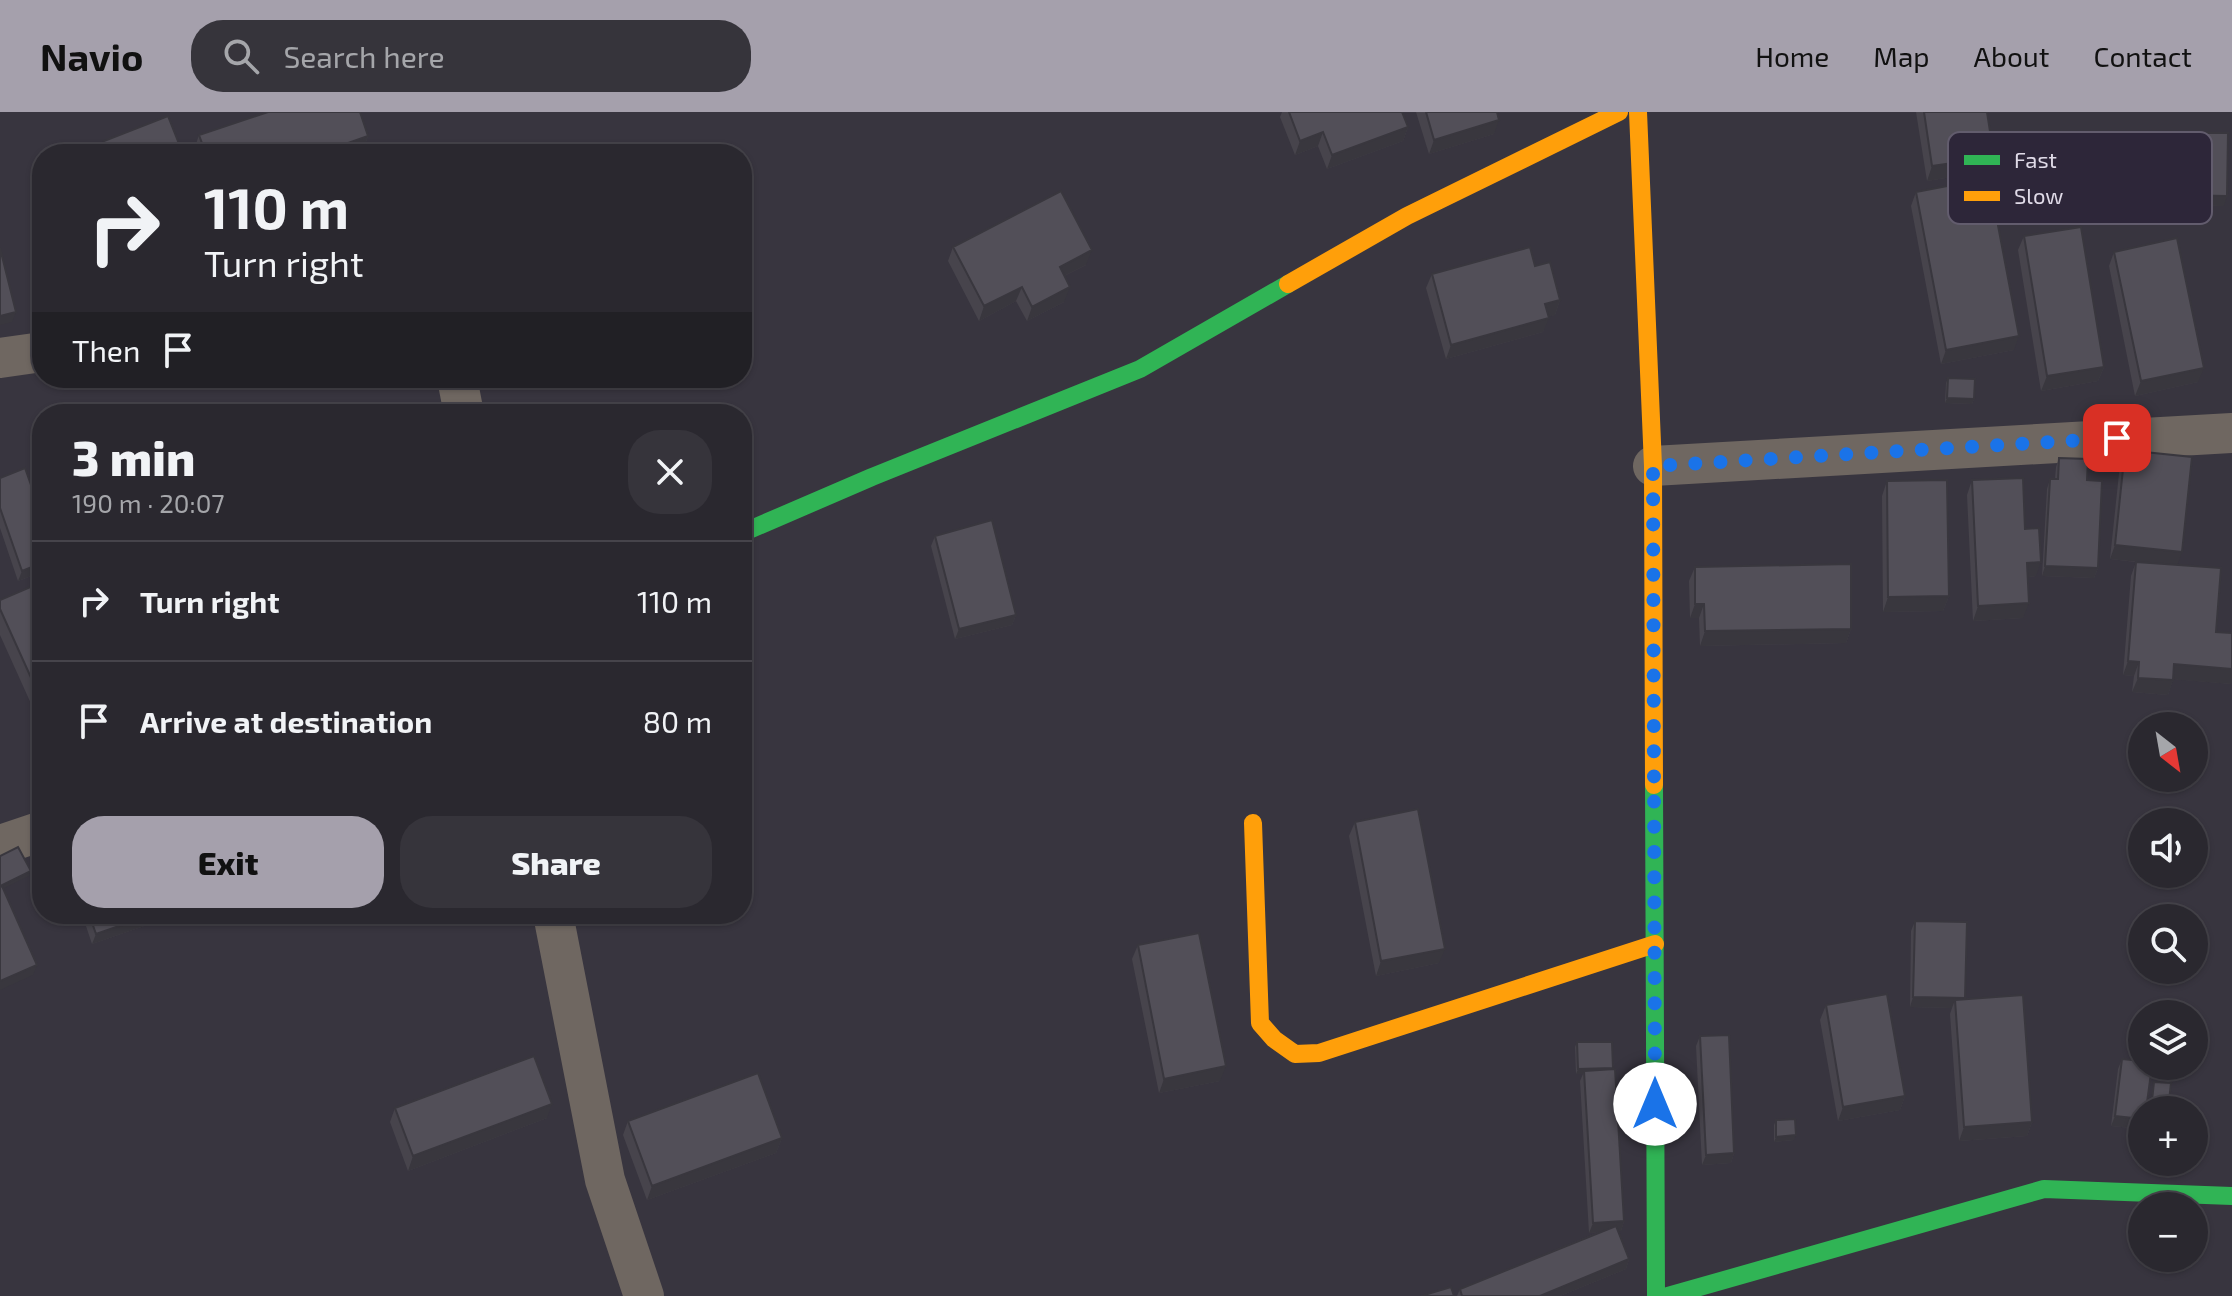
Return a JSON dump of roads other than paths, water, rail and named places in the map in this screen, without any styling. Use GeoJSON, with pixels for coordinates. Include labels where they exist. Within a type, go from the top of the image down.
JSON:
{"type":"FeatureCollection","features":[{"type":"Feature","properties":{"kind":"street"},"geometry":{"type":"LineString","coordinates":[[752,529],[1140,369],[1407,216],[1619,112]]}},
{"type":"Feature","properties":{"kind":"street"},"geometry":{"type":"LineString","coordinates":[[1638,112],[1653,466],[1656,1296]]}},
{"type":"Feature","properties":{"kind":"street"},"geometry":{"type":"LineString","coordinates":[[0,358],[32,353]]}},
{"type":"Feature","properties":{"kind":"street"},"geometry":{"type":"LineString","coordinates":[[1653,466],[2232,433]]}},
{"type":"Feature","properties":{"kind":"street"},"geometry":{"type":"LineString","coordinates":[[1253,823],[1260,1023],[1274,1039],[1295,1054],[1319,1053],[1655,944]]}},
{"type":"Feature","properties":{"kind":"street"},"geometry":{"type":"LineString","coordinates":[[0,845],[32,834]]}},
{"type":"Feature","properties":{"kind":"street"},"geometry":{"type":"LineString","coordinates":[[555,924],[605,1180],[644,1296]]}},
{"type":"Feature","properties":{"kind":"street"},"geometry":{"type":"LineString","coordinates":[[1668,1296],[2044,1189],[2232,1196]]}}]}
